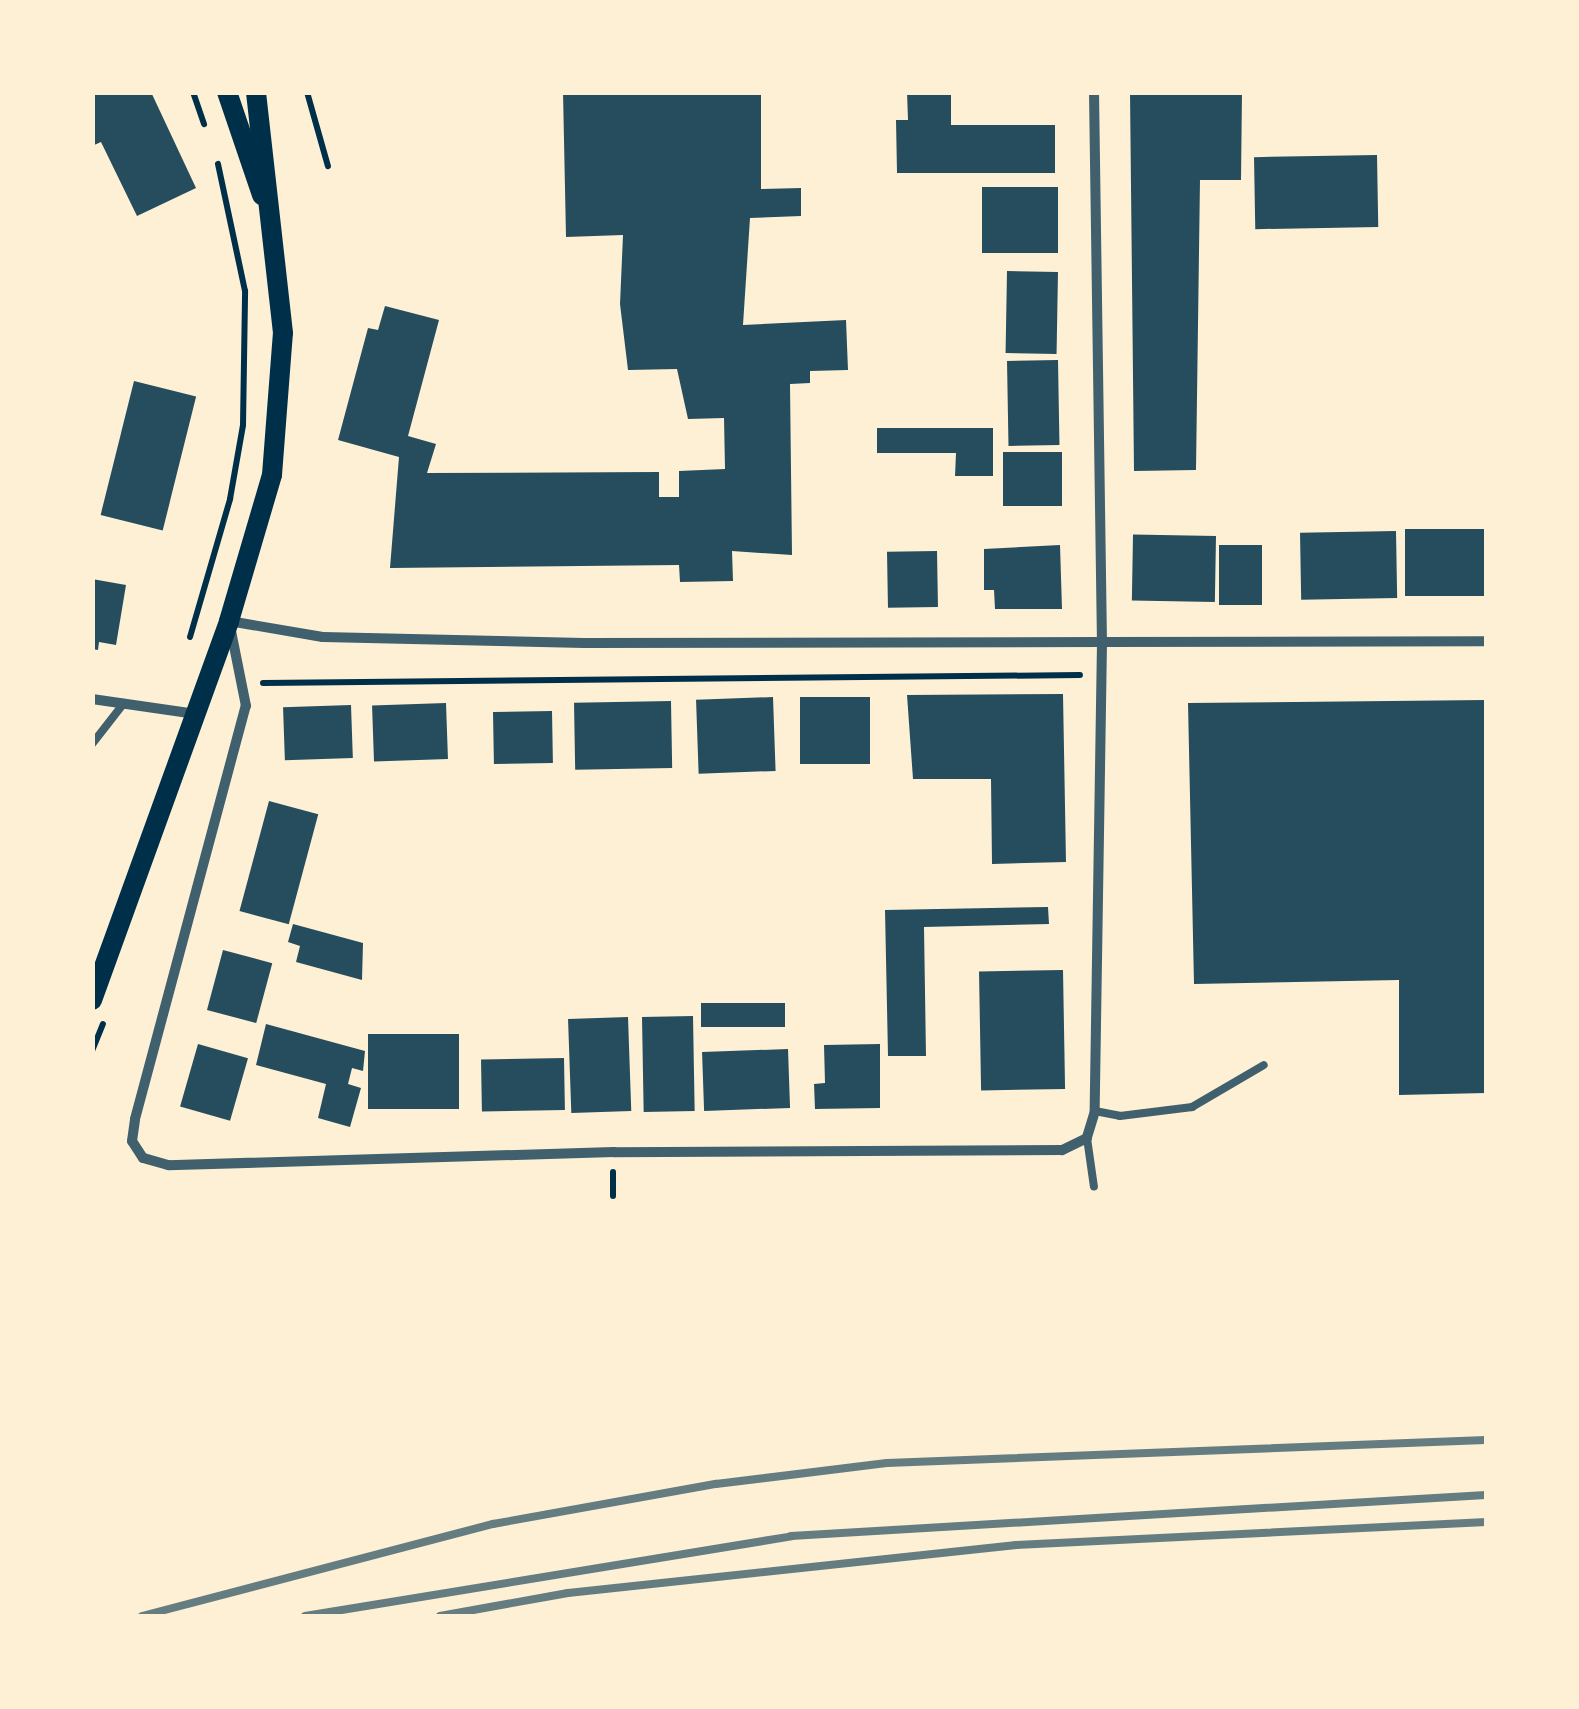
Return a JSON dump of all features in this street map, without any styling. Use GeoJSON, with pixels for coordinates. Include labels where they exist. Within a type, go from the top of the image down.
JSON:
{"type":"FeatureCollection","features":[{"type":"Feature","properties":{"kind":"main road"},"geometry":{"type":"LineString","coordinates":[[227,92],[279,253]]}},
{"type":"Feature","properties":{"kind":"main road"},"geometry":{"type":"LineString","coordinates":[[100,1007],[260,526],[281,411],[279,253],[256,92]]}},
{"type":"Feature","properties":{"kind":"street"},"geometry":{"type":"LineString","coordinates":[[1094,92],[1102,642],[1097,680],[1094,1111],[1087,1138],[1062,1150],[614,1152],[168,1164],[143,1158],[132,1142],[134,1119],[190,923],[246,684],[229,621],[361,638],[1102,642],[1486,641]]}},
{"type":"Feature","properties":{"kind":"street"},"geometry":{"type":"LineString","coordinates":[[92,699],[197,714]]}},
{"type":"Feature","properties":{"kind":"lane"},"geometry":{"type":"LineString","coordinates":[[92,744],[124,703]]}},
{"type":"Feature","properties":{"kind":"lane"},"geometry":{"type":"LineString","coordinates":[[1094,1111],[1120,1116],[1192,1107],[1264,1065]]}},
{"type":"Feature","properties":{"kind":"lane"},"geometry":{"type":"LineString","coordinates":[[1087,1138],[1094,1188]]}},
{"type":"Feature","properties":{"kind":"path"},"geometry":{"type":"LineString","coordinates":[[192,92],[208,136]]}},
{"type":"Feature","properties":{"kind":"path"},"geometry":{"type":"LineString","coordinates":[[307,92],[328,166]]}},
{"type":"Feature","properties":{"kind":"path"},"geometry":{"type":"LineString","coordinates":[[184,656],[230,498],[243,425],[245,291],[214,150]]}},
{"type":"Feature","properties":{"kind":"path"},"geometry":{"type":"LineString","coordinates":[[246,684],[1066,672],[1097,680]]}},
{"type":"Feature","properties":{"kind":"path"},"geometry":{"type":"LineString","coordinates":[[92,1051],[100,1007]]}},
{"type":"Feature","properties":{"kind":"building"},"geometry":{"type":"Polygon","coordinates":[[[92,92],[151,92],[196,188],[137,216],[101,142],[92,146],[92,92]]]}},
{"type":"Feature","properties":{"kind":"building"},"geometry":{"type":"Polygon","coordinates":[[[563,92],[761,92],[761,189],[801,188],[801,216],[750,218],[743,325],[846,320],[848,370],[810,371],[810,383],[790,384],[792,555],[732,551],[733,581],[680,582],[679,565],[390,568],[399,457],[338,440],[368,328],[378,330],[385,306],[439,320],[408,436],[436,444],[427,473],[659,472],[659,497],[679,497],[679,471],[725,469],[724,418],[688,419],[677,369],[628,370],[620,304],[623,235],[566,237],[563,92]]]}},
{"type":"Feature","properties":{"kind":"building"},"geometry":{"type":"Polygon","coordinates":[[[907,92],[951,92],[951,125],[1055,125],[1055,173],[897,173],[896,120],[908,120],[907,92]]]}},
{"type":"Feature","properties":{"kind":"building"},"geometry":{"type":"Polygon","coordinates":[[[1130,92],[1242,92],[1241,180],[1200,180],[1196,470],[1134,471],[1130,92]]]}},
{"type":"Feature","properties":{"kind":"building"},"geometry":{"type":"Polygon","coordinates":[[[1377,155],[1378,227],[1255,229],[1254,157],[1377,155]]]}},
{"type":"Feature","properties":{"kind":"building"},"geometry":{"type":"Polygon","coordinates":[[[982,187],[1058,187],[1058,253],[982,253],[982,187]]]}},
{"type":"Feature","properties":{"kind":"building"},"geometry":{"type":"Polygon","coordinates":[[[1007,271],[1058,272],[1057,354],[1006,353],[1007,271]]]}},
{"type":"Feature","properties":{"kind":"building"},"geometry":{"type":"Polygon","coordinates":[[[1058,360],[1059,445],[1008,446],[1007,361],[1058,360]]]}},
{"type":"Feature","properties":{"kind":"building"},"geometry":{"type":"Polygon","coordinates":[[[134,381],[196,396],[163,530],[101,515],[134,381]]]}},
{"type":"Feature","properties":{"kind":"building"},"geometry":{"type":"Polygon","coordinates":[[[877,428],[993,428],[993,476],[955,476],[956,453],[877,453],[877,428]]]}},
{"type":"Feature","properties":{"kind":"building"},"geometry":{"type":"Polygon","coordinates":[[[1003,452],[1062,452],[1062,506],[1003,506],[1003,452]]]}},
{"type":"Feature","properties":{"kind":"building"},"geometry":{"type":"Polygon","coordinates":[[[1405,529],[1486,529],[1486,596],[1405,596],[1405,529]]]}},
{"type":"Feature","properties":{"kind":"building"},"geometry":{"type":"Polygon","coordinates":[[[1396,531],[1397,598],[1301,600],[1300,533],[1396,531]]]}},
{"type":"Feature","properties":{"kind":"building"},"geometry":{"type":"Polygon","coordinates":[[[1133,535],[1216,536],[1215,602],[1132,601],[1133,535]]]}},
{"type":"Feature","properties":{"kind":"building"},"geometry":{"type":"Polygon","coordinates":[[[1060,545],[1062,609],[995,609],[994,590],[984,590],[984,549],[1060,545]]]}},
{"type":"Feature","properties":{"kind":"building"},"geometry":{"type":"Polygon","coordinates":[[[1219,545],[1262,545],[1262,605],[1219,605],[1219,545]]]}},
{"type":"Feature","properties":{"kind":"building"},"geometry":{"type":"Polygon","coordinates":[[[937,551],[938,607],[888,608],[887,552],[937,551]]]}},
{"type":"Feature","properties":{"kind":"building"},"geometry":{"type":"Polygon","coordinates":[[[92,579],[126,585],[116,645],[99,642],[98,650],[92,649],[92,579]]]}},
{"type":"Feature","properties":{"kind":"building"},"geometry":{"type":"Polygon","coordinates":[[[1063,694],[1066,862],[992,864],[991,779],[913,779],[907,695],[1063,694]]]}},
{"type":"Feature","properties":{"kind":"building"},"geometry":{"type":"Polygon","coordinates":[[[773,697],[776,771],[699,774],[696,700],[773,697]]]}},
{"type":"Feature","properties":{"kind":"building"},"geometry":{"type":"Polygon","coordinates":[[[800,697],[870,697],[870,764],[800,764],[800,697]]]}},
{"type":"Feature","properties":{"kind":"building"},"geometry":{"type":"Polygon","coordinates":[[[1486,700],[1486,1093],[1399,1095],[1399,980],[1194,984],[1188,703],[1486,700]]]}},
{"type":"Feature","properties":{"kind":"building"},"geometry":{"type":"Polygon","coordinates":[[[671,701],[672,768],[575,770],[574,703],[671,701]]]}},
{"type":"Feature","properties":{"kind":"building"},"geometry":{"type":"Polygon","coordinates":[[[446,703],[448,759],[374,762],[372,706],[446,703]]]}},
{"type":"Feature","properties":{"kind":"building"},"geometry":{"type":"Polygon","coordinates":[[[351,705],[353,758],[285,760],[283,707],[351,705]]]}},
{"type":"Feature","properties":{"kind":"building"},"geometry":{"type":"Polygon","coordinates":[[[552,711],[553,763],[494,764],[493,712],[552,711]]]}},
{"type":"Feature","properties":{"kind":"building"},"geometry":{"type":"Polygon","coordinates":[[[269,801],[318,814],[289,924],[239,911],[269,801]]]}},
{"type":"Feature","properties":{"kind":"building"},"geometry":{"type":"Polygon","coordinates":[[[1048,907],[1049,924],[924,927],[926,1056],[888,1056],[885,910],[1048,907]]]}},
{"type":"Feature","properties":{"kind":"building"},"geometry":{"type":"Polygon","coordinates":[[[293,924],[363,943],[362,980],[296,962],[300,946],[288,942],[293,924]]]}},
{"type":"Feature","properties":{"kind":"building"},"geometry":{"type":"Polygon","coordinates":[[[223,950],[272,963],[256,1023],[207,1010],[223,950]]]}},
{"type":"Feature","properties":{"kind":"building"},"geometry":{"type":"Polygon","coordinates":[[[1063,970],[1065,1089],[981,1090],[979,971],[1063,970]]]}},
{"type":"Feature","properties":{"kind":"building"},"geometry":{"type":"Polygon","coordinates":[[[701,1003],[785,1003],[785,1027],[701,1027],[701,1003]]]}},
{"type":"Feature","properties":{"kind":"building"},"geometry":{"type":"Polygon","coordinates":[[[693,1016],[695,1111],[644,1112],[642,1017],[693,1016]]]}},
{"type":"Feature","properties":{"kind":"building"},"geometry":{"type":"Polygon","coordinates":[[[628,1017],[631,1111],[571,1113],[568,1019],[628,1017]]]}},
{"type":"Feature","properties":{"kind":"building"},"geometry":{"type":"Polygon","coordinates":[[[266,1024],[365,1051],[363,1071],[352,1068],[348,1084],[361,1088],[350,1127],[318,1118],[326,1084],[256,1065],[266,1024]]]}},
{"type":"Feature","properties":{"kind":"building"},"geometry":{"type":"Polygon","coordinates":[[[368,1034],[459,1034],[459,1109],[368,1109],[368,1034]]]}},
{"type":"Feature","properties":{"kind":"building"},"geometry":{"type":"Polygon","coordinates":[[[198,1044],[248,1058],[230,1121],[180,1106],[198,1044]]]}},
{"type":"Feature","properties":{"kind":"building"},"geometry":{"type":"Polygon","coordinates":[[[880,1044],[880,1108],[815,1109],[814,1084],[825,1083],[824,1045],[880,1044]]]}},
{"type":"Feature","properties":{"kind":"building"},"geometry":{"type":"Polygon","coordinates":[[[788,1049],[790,1108],[704,1111],[702,1052],[788,1049]]]}},
{"type":"Feature","properties":{"kind":"building"},"geometry":{"type":"Polygon","coordinates":[[[564,1058],[565,1110],[482,1111],[481,1059],[564,1058]]]}},
{"type":"Feature","properties":{"kind":"railway"},"geometry":{"type":"LineString","coordinates":[[142,1616],[493,1524],[716,1484],[887,1463],[1486,1440]]}},
{"type":"Feature","properties":{"kind":"railway"},"geometry":{"type":"LineString","coordinates":[[305,1616],[791,1536],[1486,1495]]}},
{"type":"Feature","properties":{"kind":"railway"},"geometry":{"type":"LineString","coordinates":[[440,1616],[568,1593],[1016,1545],[1486,1522]]}}]}
